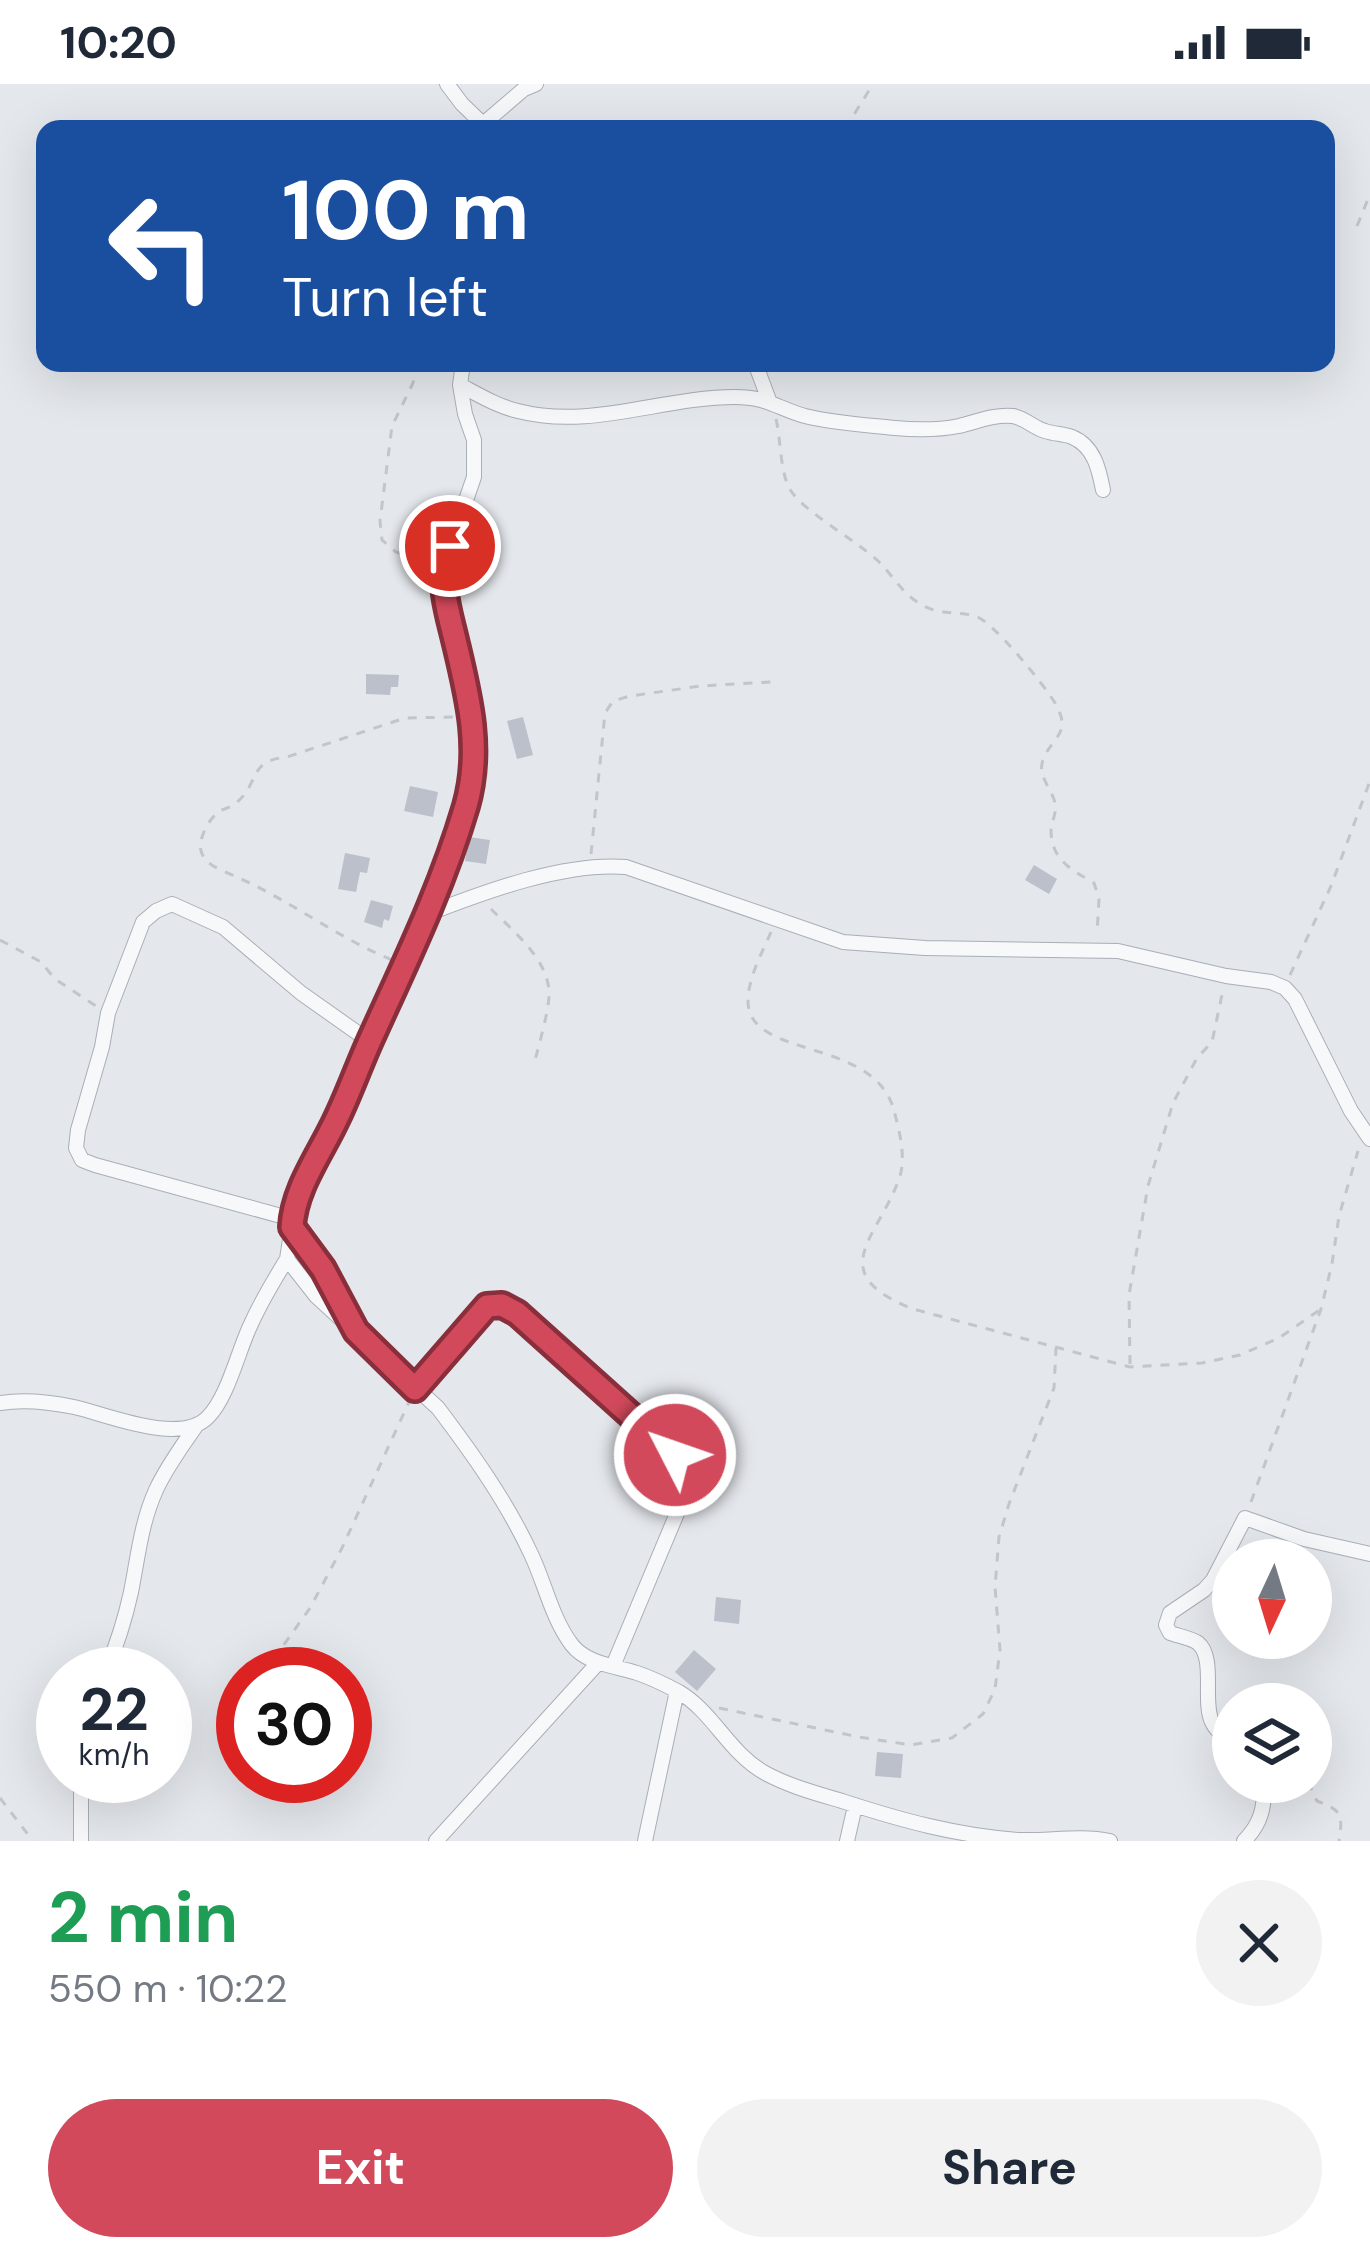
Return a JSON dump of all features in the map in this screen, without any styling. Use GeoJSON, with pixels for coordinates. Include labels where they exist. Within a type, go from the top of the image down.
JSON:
{"type":"FeatureCollection","features":[{"type":"Feature","properties":{"kind":"street"},"geometry":{"type":"LineString","coordinates":[[447,84],[479,120]]}},
{"type":"Feature","properties":{"kind":"street"},"geometry":{"type":"LineString","coordinates":[[491,120],[524,89],[536,84]]}},
{"type":"Feature","properties":{"kind":"street"},"geometry":{"type":"LineString","coordinates":[[116,1647],[138,1546],[158,1486],[196,1426],[210,1416],[251,1323],[287,1259],[296,1199],[338,1118],[430,913],[467,802],[473,768],[472,718],[445,596],[444,566],[474,477],[474,440],[460,385],[462,372]]}},
{"type":"Feature","properties":{"kind":"street"},"geometry":{"type":"LineString","coordinates":[[758,372],[769,400]]}},
{"type":"Feature","properties":{"kind":"street"},"geometry":{"type":"LineString","coordinates":[[460,385],[495,404],[554,417],[580,418],[725,397],[769,400],[804,416],[897,428],[946,428],[1015,416],[1042,431],[1084,444],[1094,458],[1103,490]]}},
{"type":"Feature","properties":{"kind":"street"},"geometry":{"type":"LineString","coordinates":[[430,913],[477,895],[588,868],[626,867],[843,942],[1118,951],[1271,982],[1295,1000],[1367,1136]]}},
{"type":"Feature","properties":{"kind":"street"},"geometry":{"type":"LineString","coordinates":[[356,1331],[292,1223],[95,1166],[82,1160],[76,1148],[108,1013],[143,922],[172,904],[223,927],[290,984],[369,1041]]}},
{"type":"Feature","properties":{"kind":"street"},"geometry":{"type":"LineString","coordinates":[[287,1259],[316,1296],[446,1418],[531,1552],[563,1632],[576,1650],[677,1691],[699,1706],[759,1770],[787,1784],[971,1835],[1110,1841]]}},
{"type":"Feature","properties":{"kind":"street"},"geometry":{"type":"LineString","coordinates":[[415,1389],[487,1306],[502,1305],[517,1313],[688,1472],[683,1498],[606,1664],[436,1841]]}},
{"type":"Feature","properties":{"kind":"street"},"geometry":{"type":"LineString","coordinates":[[0,1403],[42,1402],[79,1408],[133,1425],[196,1426]]}},
{"type":"Feature","properties":{"kind":"street"},"geometry":{"type":"LineString","coordinates":[[1212,1722],[1202,1648],[1170,1633],[1166,1625],[1175,1608],[1213,1580],[1245,1518],[1304,1539],[1370,1554]]}},
{"type":"Feature","properties":{"kind":"street"},"geometry":{"type":"LineString","coordinates":[[645,1841],[677,1691]]}},
{"type":"Feature","properties":{"kind":"street"},"geometry":{"type":"LineString","coordinates":[[81,1803],[81,1841]]}},
{"type":"Feature","properties":{"kind":"street"},"geometry":{"type":"LineString","coordinates":[[1244,1841],[1259,1823],[1263,1803]]}},
{"type":"Feature","properties":{"kind":"street"},"geometry":{"type":"LineString","coordinates":[[847,1841],[855,1805]]}},
{"type":"Feature","properties":{"kind":"path"},"geometry":{"type":"LineString","coordinates":[[851,120],[873,84]]}},
{"type":"Feature","properties":{"kind":"path"},"geometry":{"type":"LineString","coordinates":[[1358,226],[1370,194]]}},
{"type":"Feature","properties":{"kind":"path"},"geometry":{"type":"LineString","coordinates":[[416,372],[392,426],[380,521],[382,540],[396,552],[444,566]]}},
{"type":"Feature","properties":{"kind":"path"},"geometry":{"type":"LineString","coordinates":[[769,400],[790,490],[879,562],[915,601],[933,611],[981,616],[1054,701],[1063,725],[1042,767],[1056,811],[1052,838],[1064,865],[1094,883],[1099,899],[1096,949]]}},
{"type":"Feature","properties":{"kind":"path"},"geometry":{"type":"LineString","coordinates":[[588,868],[605,713],[613,701],[700,686],[771,682]]}},
{"type":"Feature","properties":{"kind":"path"},"geometry":{"type":"LineString","coordinates":[[404,966],[211,865],[202,856],[204,831],[218,812],[246,793],[259,767],[270,759],[287,758],[404,718],[472,718]]}},
{"type":"Feature","properties":{"kind":"path"},"geometry":{"type":"LineString","coordinates":[[1285,988],[1340,864],[1370,781]]}},
{"type":"Feature","properties":{"kind":"path"},"geometry":{"type":"LineString","coordinates":[[477,895],[539,959],[548,982],[534,1065]]}},
{"type":"Feature","properties":{"kind":"path"},"geometry":{"type":"LineString","coordinates":[[776,919],[747,995],[756,1025],[775,1037],[848,1061],[875,1078],[895,1114],[901,1177],[869,1233],[863,1255],[869,1282],[888,1299],[1130,1366],[1202,1363],[1240,1355],[1279,1338],[1321,1309]]}},
{"type":"Feature","properties":{"kind":"path"},"geometry":{"type":"LineString","coordinates":[[0,940],[41,962],[55,979],[108,1013]]}},
{"type":"Feature","properties":{"kind":"path"},"geometry":{"type":"LineString","coordinates":[[1130,1366],[1129,1295],[1148,1186],[1173,1102],[1197,1058],[1212,1042],[1226,976]]}},
{"type":"Feature","properties":{"kind":"path"},"geometry":{"type":"LineString","coordinates":[[1245,1518],[1321,1309],[1339,1216],[1367,1136]]}},
{"type":"Feature","properties":{"kind":"path"},"geometry":{"type":"LineString","coordinates":[[699,1706],[911,1745],[952,1738],[983,1714],[995,1689],[1000,1650],[995,1587],[999,1537],[1054,1388],[1056,1348]]}},
{"type":"Feature","properties":{"kind":"path"},"geometry":{"type":"LineString","coordinates":[[282,1647],[310,1608],[342,1548],[415,1389]]}},
{"type":"Feature","properties":{"kind":"path"},"geometry":{"type":"LineString","coordinates":[[0,1798],[33,1841]]}},
{"type":"Feature","properties":{"kind":"path"},"geometry":{"type":"LineString","coordinates":[[1322,1803],[1340,1813],[1339,1841]]}},
{"type":"Feature","properties":{"kind":"building"},"geometry":{"type":"Polygon","coordinates":[[[366,674],[399,675],[398,687],[391,687],[390,695],[366,694],[366,674]]]}},
{"type":"Feature","properties":{"kind":"building"},"geometry":{"type":"Polygon","coordinates":[[[523,717],[533,755],[517,759],[507,721],[523,717]]]}},
{"type":"Feature","properties":{"kind":"building"},"geometry":{"type":"Polygon","coordinates":[[[410,786],[438,792],[433,817],[404,811],[410,786]]]}},
{"type":"Feature","properties":{"kind":"building"},"geometry":{"type":"Polygon","coordinates":[[[469,837],[490,840],[486,864],[465,861],[469,837]]]}},
{"type":"Feature","properties":{"kind":"building"},"geometry":{"type":"Polygon","coordinates":[[[345,853],[370,858],[367,873],[360,872],[356,892],[338,889],[345,853]]]}},
{"type":"Feature","properties":{"kind":"building"},"geometry":{"type":"Polygon","coordinates":[[[1034,865],[1057,879],[1049,894],[1025,880],[1034,865]]]}},
{"type":"Feature","properties":{"kind":"building"},"geometry":{"type":"Polygon","coordinates":[[[371,900],[393,906],[382,928],[364,922],[371,900]]]}},
{"type":"Feature","properties":{"kind":"building"},"geometry":{"type":"Polygon","coordinates":[[[716,1597],[741,1600],[739,1624],[714,1621],[716,1597]]]}},
{"type":"Feature","properties":{"kind":"building"},"geometry":{"type":"Polygon","coordinates":[[[694,1650],[716,1669],[697,1691],[675,1672],[694,1650]]]}},
{"type":"Feature","properties":{"kind":"building"},"geometry":{"type":"Polygon","coordinates":[[[877,1752],[903,1754],[901,1778],[875,1776],[877,1752]]]}},
{"type":"Feature","properties":{"kind":"route"},"geometry":{"type":"LineString","coordinates":[[450,546],[442,581],[475,738],[467,802],[430,913],[338,1118],[296,1199],[292,1227],[323,1269],[356,1331],[415,1389],[487,1306],[502,1305],[517,1313],[675,1455]]}}]}
